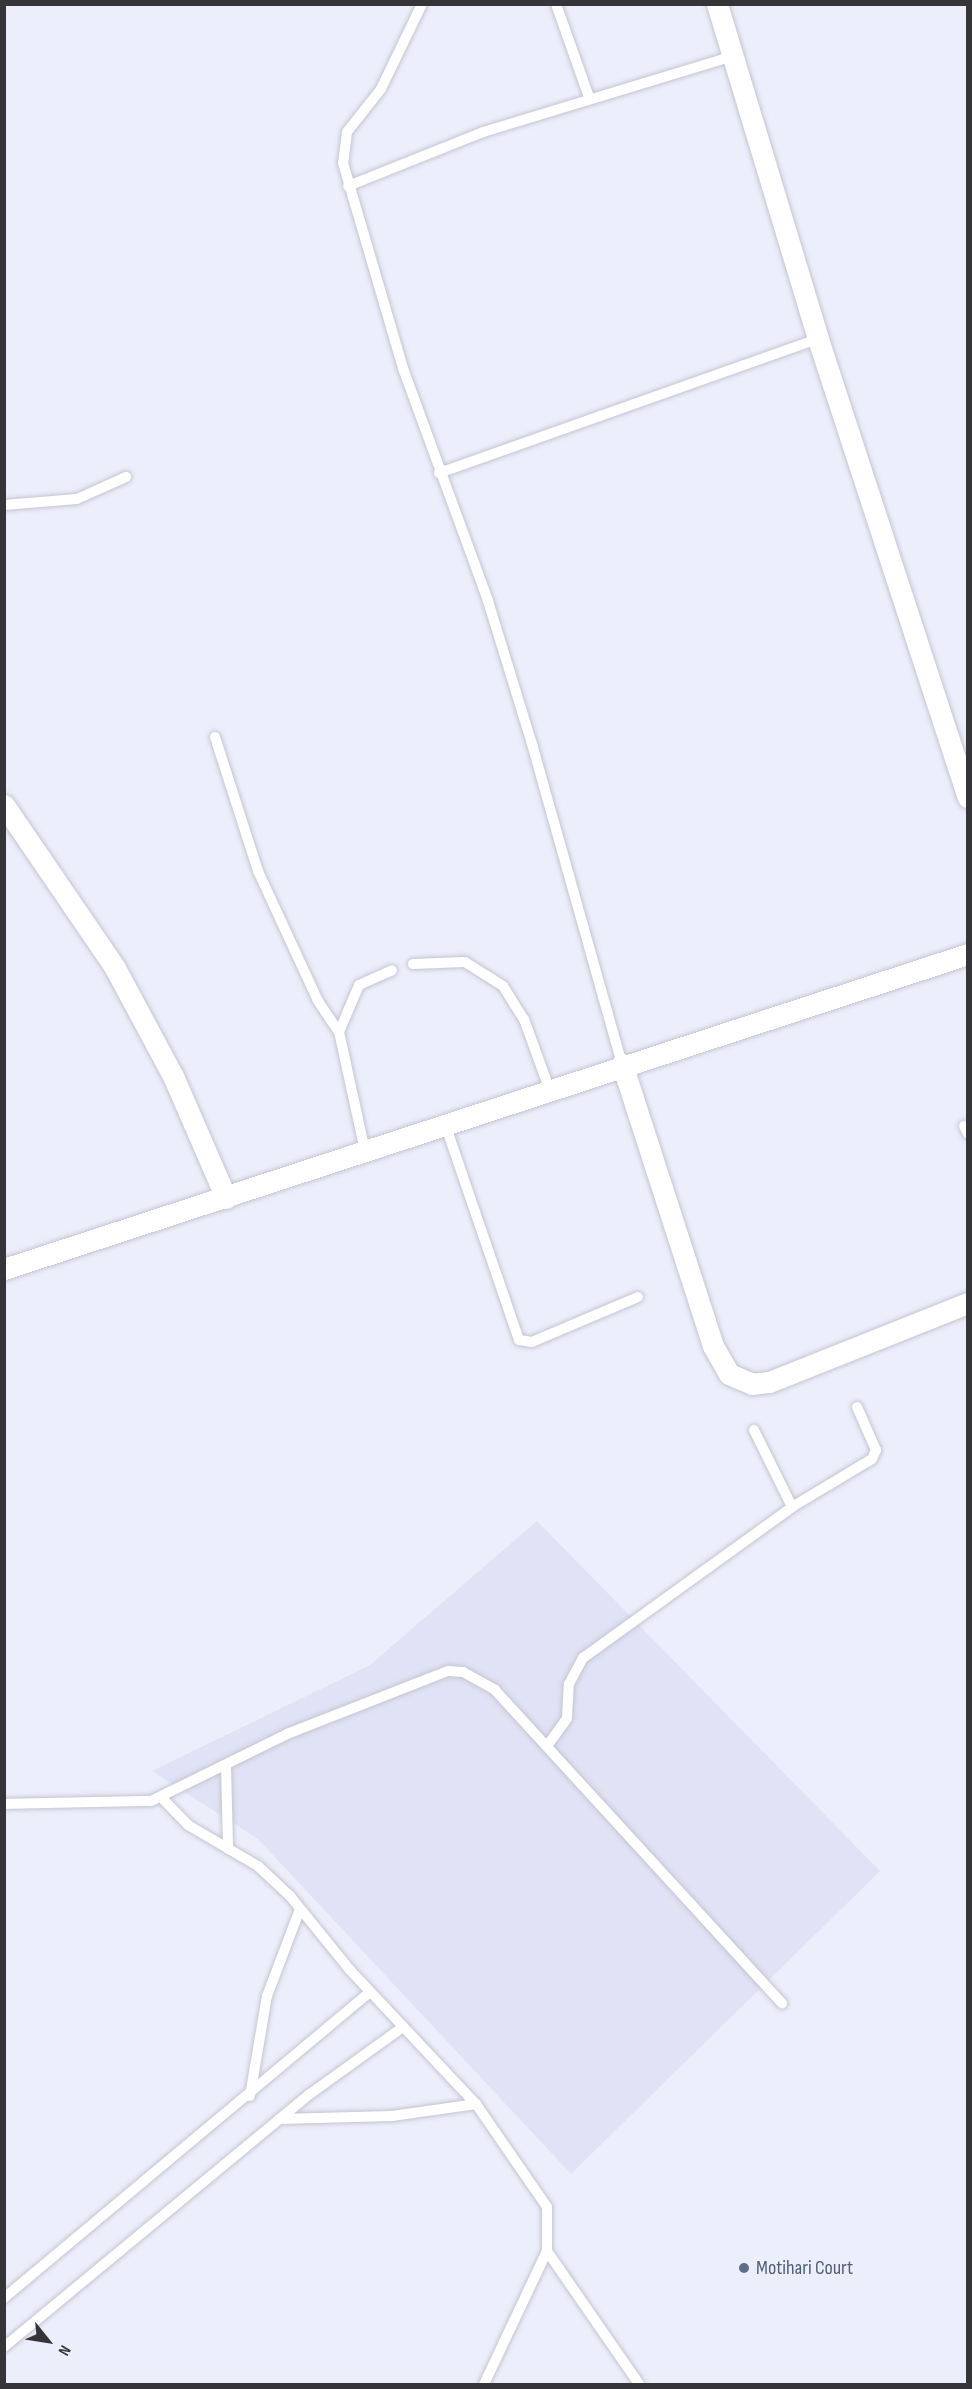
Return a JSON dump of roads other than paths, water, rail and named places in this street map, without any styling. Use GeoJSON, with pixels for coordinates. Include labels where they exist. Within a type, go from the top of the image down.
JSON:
{"type":"FeatureCollection","features":[{"type":"Feature","properties":{"kind":"street"},"geometry":{"type":"LineString","coordinates":[[717,4],[818,339],[968,797]]}},
{"type":"Feature","properties":{"kind":"street"},"geometry":{"type":"LineString","coordinates":[[4,805],[115,968],[173,1076],[226,1198]]}},
{"type":"Feature","properties":{"kind":"street"},"geometry":{"type":"LineString","coordinates":[[4,1269],[226,1198],[622,1064],[968,954]]}},
{"type":"Feature","properties":{"kind":"street"},"geometry":{"type":"LineString","coordinates":[[622,1064],[713,1346],[729,1374],[752,1384],[769,1382],[968,1303]]}},
{"type":"Feature","properties":{"kind":"lane"},"geometry":{"type":"LineString","coordinates":[[422,4],[381,88],[342,141],[348,186],[439,473],[526,722],[622,1064]]}},
{"type":"Feature","properties":{"kind":"lane"},"geometry":{"type":"LineString","coordinates":[[556,4],[589,97]]}},
{"type":"Feature","properties":{"kind":"lane"},"geometry":{"type":"LineString","coordinates":[[348,186],[589,97],[733,56]]}},
{"type":"Feature","properties":{"kind":"lane"},"geometry":{"type":"LineString","coordinates":[[439,473],[818,339]]}},
{"type":"Feature","properties":{"kind":"lane"},"geometry":{"type":"LineString","coordinates":[[4,505],[77,499],[126,477]]}},
{"type":"Feature","properties":{"kind":"lane"},"geometry":{"type":"LineString","coordinates":[[215,737],[258,871],[318,1001],[339,1032],[365,1151]]}},
{"type":"Feature","properties":{"kind":"lane"},"geometry":{"type":"LineString","coordinates":[[412,964],[465,962],[503,986],[524,1018],[549,1088]]}},
{"type":"Feature","properties":{"kind":"lane"},"geometry":{"type":"LineString","coordinates":[[339,1032],[359,985],[392,970]]}},
{"type":"Feature","properties":{"kind":"lane"},"geometry":{"type":"LineString","coordinates":[[445,1124],[519,1340],[532,1342],[638,1297]]}},
{"type":"Feature","properties":{"kind":"lane"},"geometry":{"type":"LineString","coordinates":[[547,1746],[567,1718],[569,1684],[584,1659],[792,1507],[874,1456],[857,1407]]}},
{"type":"Feature","properties":{"kind":"lane"},"geometry":{"type":"LineString","coordinates":[[754,1430],[792,1507]]}},
{"type":"Feature","properties":{"kind":"lane"},"geometry":{"type":"LineString","coordinates":[[4,1804],[131,1804],[161,1797],[287,1734],[448,1671],[484,1680],[782,2003]]}},
{"type":"Feature","properties":{"kind":"lane"},"geometry":{"type":"LineString","coordinates":[[226,1765],[228,1849]]}},
{"type":"Feature","properties":{"kind":"lane"},"geometry":{"type":"LineString","coordinates":[[161,1797],[188,1825],[273,1878],[370,1992],[476,2104],[547,2207],[548,2251],[484,2385]]}},
{"type":"Feature","properties":{"kind":"lane"},"geometry":{"type":"LineString","coordinates":[[250,2096],[267,1996],[300,1909]]}},
{"type":"Feature","properties":{"kind":"lane"},"geometry":{"type":"LineString","coordinates":[[4,2298],[250,2096],[370,1992]]}},
{"type":"Feature","properties":{"kind":"lane"},"geometry":{"type":"LineString","coordinates":[[4,2347],[279,2119],[403,2026]]}},
{"type":"Feature","properties":{"kind":"lane"},"geometry":{"type":"LineString","coordinates":[[279,2119],[392,2116],[476,2104]]}},
{"type":"Feature","properties":{"kind":"lane"},"geometry":{"type":"LineString","coordinates":[[548,2251],[639,2385]]}},
{"type":"Feature","properties":{"kind":"place","name":"Motihari Court"},"geometry":{"type":"Point","coordinates":[744,2268]}}]}
